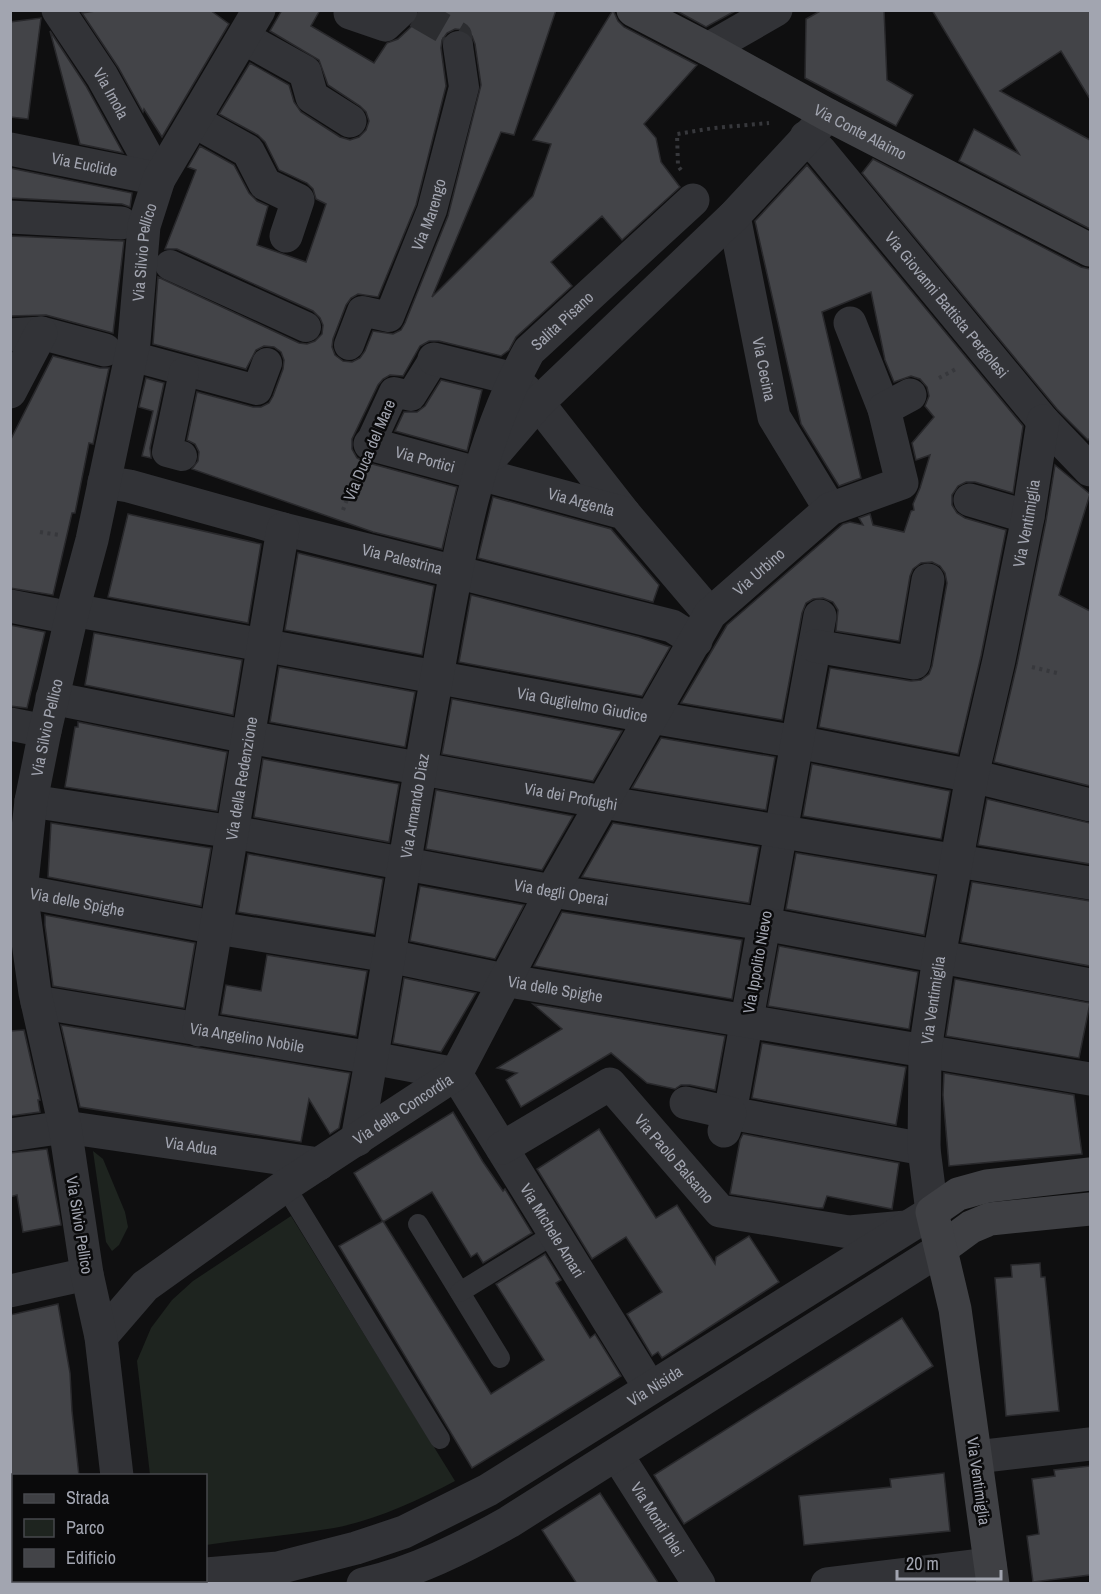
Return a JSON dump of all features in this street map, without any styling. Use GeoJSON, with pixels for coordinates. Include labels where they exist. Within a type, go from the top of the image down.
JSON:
{"type":"FeatureCollection","features":[{"type":"Feature","properties":{"kind":"main road","name":"Via Conte Alaimo"},"geometry":{"type":"LineString","coordinates":[[633,10],[743,69],[817,126],[1090,250]]}},
{"type":"Feature","properties":{"kind":"main road","name":"Via Nisida"},"geometry":{"type":"LineString","coordinates":[[919,1219],[958,1194],[987,1186],[1090,1174]]}},
{"type":"Feature","properties":{"kind":"main road"},"geometry":{"type":"LineString","coordinates":[[940,1249],[971,1227],[990,1219],[1090,1209]]}},
{"type":"Feature","properties":{"kind":"main road","name":"Via Ventimiglia"},"geometry":{"type":"LineString","coordinates":[[919,1219],[940,1249],[955,1309],[991,1574]]}},
{"type":"Feature","properties":{"kind":"street","name":"Via Imola"},"geometry":{"type":"LineString","coordinates":[[58,10],[102,76],[159,179]]}},
{"type":"Feature","properties":{"kind":"street"},"geometry":{"type":"LineString","coordinates":[[708,49],[746,18],[776,10]]}},
{"type":"Feature","properties":{"kind":"street"},"geometry":{"type":"LineString","coordinates":[[350,13],[385,25],[411,11]]}},
{"type":"Feature","properties":{"kind":"street"},"geometry":{"type":"LineString","coordinates":[[743,69],[746,18]]}},
{"type":"Feature","properties":{"kind":"street","name":"Via Silvio Pellico"},"geometry":{"type":"LineString","coordinates":[[117,1474],[101,1337],[87,1274],[65,1127],[28,999],[16,893],[31,801],[52,698],[92,540],[104,482],[118,353],[134,342],[144,226],[159,179],[251,24]]}},
{"type":"Feature","properties":{"kind":"street"},"geometry":{"type":"LineString","coordinates":[[251,24],[305,72],[312,96],[350,121]]}},
{"type":"Feature","properties":{"kind":"street","name":"Via Marengo"},"geometry":{"type":"LineString","coordinates":[[350,345],[362,312],[389,317],[432,210],[464,87],[458,46]]}},
{"type":"Feature","properties":{"kind":"street"},"geometry":{"type":"LineString","coordinates":[[194,121],[248,151],[265,184],[298,200],[286,236]]}},
{"type":"Feature","properties":{"kind":"street"},"geometry":{"type":"LineString","coordinates":[[479,473],[538,403],[734,216],[817,126]]}},
{"type":"Feature","properties":{"kind":"street","name":"Via Giovanni Battista Pergolesi"},"geometry":{"type":"LineString","coordinates":[[817,126],[821,152],[1043,421],[1085,457]]}},
{"type":"Feature","properties":{"kind":"street","name":"Via Euclide"},"geometry":{"type":"LineString","coordinates":[[10,149],[159,179]]}},
{"type":"Feature","properties":{"kind":"street","name":"Salita Pisano"},"geometry":{"type":"LineString","coordinates":[[479,473],[514,379],[529,351],[693,200]]}},
{"type":"Feature","properties":{"kind":"street","name":"Via Cecina"},"geometry":{"type":"LineString","coordinates":[[734,216],[774,417],[830,509]]}},
{"type":"Feature","properties":{"kind":"street"},"geometry":{"type":"LineString","coordinates":[[10,217],[121,223]]}},
{"type":"Feature","properties":{"kind":"street"},"geometry":{"type":"LineString","coordinates":[[170,265],[306,327]]}},
{"type":"Feature","properties":{"kind":"street"},"geometry":{"type":"LineString","coordinates":[[830,509],[902,483],[897,402],[850,323]]}},
{"type":"Feature","properties":{"kind":"street"},"geometry":{"type":"LineString","coordinates":[[10,392],[26,334],[118,353],[257,390],[267,363]]}},
{"type":"Feature","properties":{"kind":"street","name":"Via Duca del Mare"},"geometry":{"type":"LineString","coordinates":[[370,444],[394,392],[411,396],[434,359],[514,379]]}},
{"type":"Feature","properties":{"kind":"street"},"geometry":{"type":"LineString","coordinates":[[182,456],[167,452],[184,372]]}},
{"type":"Feature","properties":{"kind":"street"},"geometry":{"type":"LineString","coordinates":[[514,379],[538,403],[624,513]]}},
{"type":"Feature","properties":{"kind":"street","name":"Via Ventimiglia"},"geometry":{"type":"LineString","coordinates":[[919,1219],[924,1149],[925,1051],[939,957],[972,776],[999,660],[1028,517],[1043,421]]}},
{"type":"Feature","properties":{"kind":"street","name":"Via Portici"},"geometry":{"type":"LineString","coordinates":[[370,444],[479,473]]}},
{"type":"Feature","properties":{"kind":"street","name":"Via Argenta"},"geometry":{"type":"LineString","coordinates":[[479,473],[624,513],[703,627]]}},
{"type":"Feature","properties":{"kind":"street","name":"Via Armando Diaz"},"geometry":{"type":"LineString","coordinates":[[357,1140],[420,768],[456,572],[479,473]]}},
{"type":"Feature","properties":{"kind":"street","name":"Via Palestrina"},"geometry":{"type":"LineString","coordinates":[[104,482],[129,486],[283,529],[672,626],[703,627]]}},
{"type":"Feature","properties":{"kind":"street"},"geometry":{"type":"LineString","coordinates":[[970,500],[1028,517]]}},
{"type":"Feature","properties":{"kind":"street","name":"Via Urbino"},"geometry":{"type":"LineString","coordinates":[[703,627],[830,509]]}},
{"type":"Feature","properties":{"kind":"street","name":"Via della Redenzione"},"geometry":{"type":"LineString","coordinates":[[199,1030],[283,529]]}},
{"type":"Feature","properties":{"kind":"street","name":"Via Ippolito Nievo"},"geometry":{"type":"LineString","coordinates":[[727,1122],[817,631],[914,663],[928,580]]}},
{"type":"Feature","properties":{"kind":"street","name":"Via Guglielmo Giudice"},"geometry":{"type":"LineString","coordinates":[[10,606],[264,644],[651,717],[797,742],[972,776],[1090,805]]}},
{"type":"Feature","properties":{"kind":"street","name":"Via della Concordia"},"geometry":{"type":"LineString","coordinates":[[101,1337],[145,1286],[285,1186],[456,1074],[552,891],[703,627]]}},
{"type":"Feature","properties":{"kind":"street","name":"Via dei Profughi"},"geometry":{"type":"LineString","coordinates":[[52,698],[248,737],[603,802],[1090,884]]}},
{"type":"Feature","properties":{"kind":"street"},"geometry":{"type":"LineString","coordinates":[[10,724],[45,731]]}},
{"type":"Feature","properties":{"kind":"street","name":"Via degli Operai"},"geometry":{"type":"LineString","coordinates":[[31,801],[233,832],[552,891],[764,924],[1090,985]]}},
{"type":"Feature","properties":{"kind":"street","name":"Via delle Spighe"},"geometry":{"type":"LineString","coordinates":[[16,893],[389,956],[504,980],[1090,1079]]}},
{"type":"Feature","properties":{"kind":"street","name":"Via Angelino Nobile"},"geometry":{"type":"LineString","coordinates":[[28,999],[456,1074]]}},
{"type":"Feature","properties":{"kind":"street","name":"Via Michele Amari"},"geometry":{"type":"LineString","coordinates":[[456,1074],[650,1388]]}},
{"type":"Feature","properties":{"kind":"street","name":"Via Paolo Balsamo"},"geometry":{"type":"LineString","coordinates":[[502,1149],[610,1084],[720,1211],[849,1232],[919,1219]]}},
{"type":"Feature","properties":{"kind":"street"},"geometry":{"type":"LineString","coordinates":[[686,1103],[727,1122],[924,1149]]}},
{"type":"Feature","properties":{"kind":"street","name":"Via Adua"},"geometry":{"type":"LineString","coordinates":[[10,1135],[65,1127],[319,1164]]}},
{"type":"Feature","properties":{"kind":"street","name":"Via Nisida"},"geometry":{"type":"LineString","coordinates":[[207,1574],[278,1568],[356,1548],[404,1532],[488,1490],[919,1219]]}},
{"type":"Feature","properties":{"kind":"street"},"geometry":{"type":"LineString","coordinates":[[363,1584],[421,1566],[471,1543],[617,1455],[940,1249]]}},
{"type":"Feature","properties":{"kind":"street"},"geometry":{"type":"LineString","coordinates":[[10,1291],[87,1274]]}},
{"type":"Feature","properties":{"kind":"street"},"geometry":{"type":"LineString","coordinates":[[976,1457],[1090,1444]]}},
{"type":"Feature","properties":{"kind":"street","name":"Via Monti Iblei"},"geometry":{"type":"LineString","coordinates":[[617,1455],[699,1584]]}},
{"type":"Feature","properties":{"kind":"street"},"geometry":{"type":"LineString","coordinates":[[827,1584],[991,1574]]}},
{"type":"Feature","properties":{"kind":"street"},"geometry":{"type":"LineString","coordinates":[[104,1584],[130,1582]]}},
{"type":"Feature","properties":{"kind":"lane"},"geometry":{"type":"LineString","coordinates":[[285,1186],[440,1438]]}},
{"type":"Feature","properties":{"kind":"lane"},"geometry":{"type":"LineString","coordinates":[[418,1224],[500,1358]]}},
{"type":"Feature","properties":{"kind":"lane"},"geometry":{"type":"LineString","coordinates":[[460,1292],[554,1234]]}},
{"type":"Feature","properties":{"kind":"path"},"geometry":{"type":"LineString","coordinates":[[693,200],[698,190],[678,166],[677,135],[714,128],[770,123]]}},
{"type":"Feature","properties":{"kind":"path"},"geometry":{"type":"LineString","coordinates":[[897,402],[985,352]]}},
{"type":"Feature","properties":{"kind":"path","name":"Via Duca del Mare"},"geometry":{"type":"LineString","coordinates":[[332,541],[352,484],[370,444]]}},
{"type":"Feature","properties":{"kind":"green space"},"geometry":{"type":"Polygon","coordinates":[[[93,1151],[103,1159],[125,1212],[128,1227],[119,1245],[112,1251],[106,1242],[93,1151]]]}},
{"type":"Feature","properties":{"kind":"green space"},"geometry":{"type":"Polygon","coordinates":[[[291,1216],[455,1481],[396,1509],[350,1525],[207,1545],[207,1474],[150,1474],[137,1361],[151,1328],[172,1300],[193,1281],[291,1216]]]}},
{"type":"Feature","properties":{"kind":"building"},"geometry":{"type":"Polygon","coordinates":[[[102,10],[210,10],[229,24],[162,137],[144,109],[143,112],[118,67],[82,13],[102,10]]]}},
{"type":"Feature","properties":{"kind":"building"},"geometry":{"type":"Polygon","coordinates":[[[282,10],[320,10],[311,26],[374,63],[387,43],[398,39],[414,24],[419,16],[419,10],[556,10],[514,135],[501,132],[432,297],[533,196],[551,144],[533,140],[613,10],[624,27],[697,65],[644,124],[656,138],[661,162],[680,187],[622,240],[602,216],[551,262],[572,286],[516,337],[509,350],[501,356],[439,341],[429,341],[420,346],[403,376],[390,375],[378,385],[352,439],[352,449],[357,458],[365,462],[457,487],[442,549],[373,532],[192,469],[198,461],[199,452],[195,444],[187,440],[197,392],[253,407],[261,407],[269,403],[273,396],[284,360],[281,352],[274,347],[264,346],[256,350],[246,369],[153,344],[158,277],[299,343],[307,344],[315,341],[322,334],[323,325],[313,311],[177,249],[165,249],[196,170],[188,167],[200,146],[234,165],[249,193],[257,201],[268,206],[257,245],[306,262],[326,204],[316,199],[313,189],[307,183],[279,170],[265,142],[258,135],[219,114],[250,63],[289,85],[294,102],[301,112],[340,137],[350,140],[359,137],[366,130],[369,121],[366,112],[360,106],[328,85],[319,60],[270,31],[282,10]],[[455,29],[447,33],[442,40],[446,86],[416,205],[378,297],[358,294],[346,305],[332,347],[335,355],[343,361],[352,362],[360,358],[373,331],[393,334],[401,330],[448,216],[481,85],[475,44],[472,36],[464,30],[455,29]]]}},
{"type":"Feature","properties":{"kind":"building"},"geometry":{"type":"Polygon","coordinates":[[[675,10],[737,10],[706,27],[675,10]]]}},
{"type":"Feature","properties":{"kind":"building"},"geometry":{"type":"Polygon","coordinates":[[[822,10],[884,10],[887,80],[913,95],[896,126],[805,78],[806,19],[822,10]]]}},
{"type":"Feature","properties":{"kind":"building"},"geometry":{"type":"Polygon","coordinates":[[[932,10],[1090,10],[1090,99],[1061,51],[1000,91],[1090,140],[1090,229],[959,161],[974,129],[1019,154],[932,10]]]}},
{"type":"Feature","properties":{"kind":"building"},"geometry":{"type":"Polygon","coordinates":[[[41,18],[28,119],[10,117],[10,22],[41,18]]]}},
{"type":"Feature","properties":{"kind":"building"},"geometry":{"type":"Polygon","coordinates":[[[50,31],[86,86],[123,153],[80,144],[50,31]]]}},
{"type":"Feature","properties":{"kind":"building"},"geometry":{"type":"Polygon","coordinates":[[[873,159],[1081,267],[1090,269],[1090,438],[1088,440],[1057,409],[862,173],[873,159]]]}},
{"type":"Feature","properties":{"kind":"building"},"geometry":{"type":"Polygon","coordinates":[[[807,165],[1023,426],[1013,493],[975,482],[966,482],[958,486],[952,495],[952,505],[957,513],[965,518],[1006,530],[981,656],[958,754],[819,727],[830,668],[911,681],[921,680],[929,674],[947,583],[945,573],[940,566],[932,562],[921,563],[913,569],[910,576],[899,641],[836,631],[838,610],[833,602],[823,598],[813,599],[806,603],[802,613],[782,720],[681,703],[727,625],[843,524],[850,522],[863,525],[859,518],[870,514],[873,525],[904,532],[911,511],[914,510],[913,504],[930,455],[916,460],[912,443],[934,417],[925,406],[929,396],[927,387],[920,379],[911,376],[894,382],[885,360],[871,292],[822,312],[861,478],[839,486],[801,424],[755,221],[807,165]]]}},
{"type":"Feature","properties":{"kind":"building"},"geometry":{"type":"Polygon","coordinates":[[[10,168],[132,193],[130,207],[122,204],[10,198],[10,168]]]}},
{"type":"Feature","properties":{"kind":"building"},"geometry":{"type":"Polygon","coordinates":[[[10,236],[124,241],[113,333],[46,315],[10,316],[10,236]]]}},
{"type":"Feature","properties":{"kind":"building"},"geometry":{"type":"Polygon","coordinates":[[[53,356],[100,368],[109,368],[93,444],[89,443],[75,513],[72,513],[53,595],[10,588],[10,441],[53,356]]]}},
{"type":"Feature","properties":{"kind":"building"},"geometry":{"type":"Polygon","coordinates":[[[146,378],[164,383],[150,448],[151,458],[142,456],[153,411],[139,407],[146,378]]]}},
{"type":"Feature","properties":{"kind":"building"},"geometry":{"type":"Polygon","coordinates":[[[441,380],[482,390],[467,451],[395,431],[404,412],[417,412],[425,406],[441,380]]]}},
{"type":"Feature","properties":{"kind":"building"},"geometry":{"type":"Polygon","coordinates":[[[1055,465],[1090,494],[1059,595],[1090,611],[1090,786],[994,762],[1017,664],[1055,465]]]}},
{"type":"Feature","properties":{"kind":"building"},"geometry":{"type":"Polygon","coordinates":[[[493,497],[611,529],[659,585],[653,602],[478,558],[493,497]]]}},
{"type":"Feature","properties":{"kind":"building"},"geometry":{"type":"Polygon","coordinates":[[[128,514],[261,544],[248,623],[108,597],[128,514]]]}},
{"type":"Feature","properties":{"kind":"building"},"geometry":{"type":"Polygon","coordinates":[[[298,553],[434,586],[422,655],[285,630],[298,553]]]}},
{"type":"Feature","properties":{"kind":"building"},"geometry":{"type":"Polygon","coordinates":[[[471,595],[639,637],[670,647],[642,696],[459,662],[471,595]]]}},
{"type":"Feature","properties":{"kind":"building"},"geometry":{"type":"Polygon","coordinates":[[[10,625],[45,632],[27,708],[10,706],[10,625]]]}},
{"type":"Feature","properties":{"kind":"building"},"geometry":{"type":"Polygon","coordinates":[[[94,633],[242,660],[233,715],[85,685],[94,633]]]}},
{"type":"Feature","properties":{"kind":"building"},"geometry":{"type":"Polygon","coordinates":[[[279,667],[415,692],[405,747],[270,722],[279,667]]]}},
{"type":"Feature","properties":{"kind":"building"},"geometry":{"type":"Polygon","coordinates":[[[452,699],[622,731],[593,781],[442,754],[452,699]]]}},
{"type":"Feature","properties":{"kind":"building"},"geometry":{"type":"Polygon","coordinates":[[[78,722],[227,752],[217,811],[65,787],[75,727],[78,727],[78,722]]]}},
{"type":"Feature","properties":{"kind":"building"},"geometry":{"type":"Polygon","coordinates":[[[661,738],[775,757],[766,810],[632,788],[661,738]]]}},
{"type":"Feature","properties":{"kind":"building"},"geometry":{"type":"Polygon","coordinates":[[[263,759],[399,784],[389,842],[254,817],[263,759]]]}},
{"type":"Feature","properties":{"kind":"building"},"geometry":{"type":"Polygon","coordinates":[[[812,764],[950,791],[941,839],[803,816],[812,764]]]}},
{"type":"Feature","properties":{"kind":"building"},"geometry":{"type":"Polygon","coordinates":[[[436,790],[573,816],[542,870],[426,849],[436,790]]]}},
{"type":"Feature","properties":{"kind":"building"},"geometry":{"type":"Polygon","coordinates":[[[987,799],[1090,823],[1090,864],[978,845],[987,799]]]}},
{"type":"Feature","properties":{"kind":"building"},"geometry":{"type":"Polygon","coordinates":[[[51,823],[211,848],[201,906],[48,877],[51,823]]]}},
{"type":"Feature","properties":{"kind":"building"},"geometry":{"type":"Polygon","coordinates":[[[613,823],[759,847],[749,903],[582,877],[613,823]]]}},
{"type":"Feature","properties":{"kind":"building"},"geometry":{"type":"Polygon","coordinates":[[[796,853],[935,876],[924,935],[786,909],[796,853]]]}},
{"type":"Feature","properties":{"kind":"building"},"geometry":{"type":"Polygon","coordinates":[[[248,854],[383,879],[374,934],[238,912],[248,854]]]}},
{"type":"Feature","properties":{"kind":"building"},"geometry":{"type":"Polygon","coordinates":[[[972,882],[1090,901],[1090,966],[961,942],[972,882]]]}},
{"type":"Feature","properties":{"kind":"building"},"geometry":{"type":"Polygon","coordinates":[[[420,886],[524,905],[495,959],[410,941],[420,886]]]}},
{"type":"Feature","properties":{"kind":"building"},"geometry":{"type":"Polygon","coordinates":[[[562,912],[742,940],[732,999],[534,966],[562,912]]]}},
{"type":"Feature","properties":{"kind":"building"},"geometry":{"type":"Polygon","coordinates":[[[45,915],[195,943],[184,1008],[53,986],[45,915]]]}},
{"type":"Feature","properties":{"kind":"building"},"geometry":{"type":"Polygon","coordinates":[[[779,946],[918,972],[909,1029],[768,1006],[779,946]]]}},
{"type":"Feature","properties":{"kind":"building"},"geometry":{"type":"Polygon","coordinates":[[[267,955],[367,971],[356,1036],[221,1014],[226,985],[261,991],[267,955]]]}},
{"type":"Feature","properties":{"kind":"building"},"geometry":{"type":"Polygon","coordinates":[[[404,978],[476,993],[441,1052],[393,1043],[404,978]]]}},
{"type":"Feature","properties":{"kind":"building"},"geometry":{"type":"Polygon","coordinates":[[[955,979],[1090,1003],[1079,1058],[946,1036],[955,979]]]}},
{"type":"Feature","properties":{"kind":"building"},"geometry":{"type":"Polygon","coordinates":[[[533,1004],[725,1036],[715,1090],[690,1085],[681,1085],[675,1089],[647,1083],[611,1053],[521,1107],[506,1080],[517,1073],[497,1068],[562,1029],[533,1004]]]}},
{"type":"Feature","properties":{"kind":"building"},"geometry":{"type":"Polygon","coordinates":[[[61,1025],[350,1073],[339,1128],[330,1134],[309,1099],[301,1142],[80,1107],[61,1025]]]}},
{"type":"Feature","properties":{"kind":"building"},"geometry":{"type":"Polygon","coordinates":[[[24,1030],[40,1100],[38,1100],[40,1112],[10,1116],[10,1031],[24,1030]]]}},
{"type":"Feature","properties":{"kind":"building"},"geometry":{"type":"Polygon","coordinates":[[[762,1043],[906,1067],[896,1125],[752,1098],[762,1043]]]}},
{"type":"Feature","properties":{"kind":"building"},"geometry":{"type":"Polygon","coordinates":[[[944,1073],[1074,1095],[1082,1154],[949,1166],[943,1095],[944,1073]]]}},
{"type":"Feature","properties":{"kind":"building"},"geometry":{"type":"Polygon","coordinates":[[[453,1112],[483,1162],[503,1191],[505,1189],[532,1233],[483,1263],[477,1253],[471,1257],[432,1192],[383,1222],[354,1173],[453,1112]]]}},
{"type":"Feature","properties":{"kind":"building"},"geometry":{"type":"Polygon","coordinates":[[[599,1129],[656,1218],[677,1205],[715,1264],[716,1257],[749,1236],[779,1282],[662,1358],[658,1352],[652,1356],[627,1314],[662,1292],[626,1237],[592,1259],[537,1169],[599,1129]]]}},
{"type":"Feature","properties":{"kind":"building"},"geometry":{"type":"Polygon","coordinates":[[[743,1134],[899,1163],[892,1209],[827,1196],[823,1208],[818,1208],[730,1194],[743,1134]]]}},
{"type":"Feature","properties":{"kind":"building"},"geometry":{"type":"Polygon","coordinates":[[[47,1149],[61,1225],[23,1232],[17,1195],[10,1197],[10,1153],[47,1149]]]}},
{"type":"Feature","properties":{"kind":"building"},"geometry":{"type":"Polygon","coordinates":[[[383,1221],[491,1394],[544,1360],[496,1284],[545,1254],[561,1280],[556,1283],[590,1338],[595,1334],[621,1376],[472,1468],[339,1246],[383,1221]]]}},
{"type":"Feature","properties":{"kind":"building"},"geometry":{"type":"Polygon","coordinates":[[[1040,1263],[1041,1277],[1045,1277],[1059,1411],[1006,1416],[995,1278],[1012,1277],[1011,1265],[1040,1263]]]}},
{"type":"Feature","properties":{"kind":"building"},"geometry":{"type":"Polygon","coordinates":[[[58,1304],[70,1373],[79,1474],[12,1474],[10,1476],[10,1315],[58,1304]]]}},
{"type":"Feature","properties":{"kind":"building"},"geometry":{"type":"Polygon","coordinates":[[[902,1318],[933,1366],[684,1524],[654,1475],[902,1318]]]}},
{"type":"Feature","properties":{"kind":"building"},"geometry":{"type":"Polygon","coordinates":[[[1090,1466],[1090,1575],[1033,1582],[1027,1536],[1039,1534],[1032,1479],[1055,1476],[1054,1470],[1090,1466]]]}},
{"type":"Feature","properties":{"kind":"building"},"geometry":{"type":"Polygon","coordinates":[[[944,1473],[950,1531],[804,1545],[799,1496],[891,1487],[890,1479],[944,1473]]]}},
{"type":"Feature","properties":{"kind":"building"},"geometry":{"type":"Polygon","coordinates":[[[600,1493],[659,1584],[577,1584],[542,1530],[600,1493]]]}},
{"type":"Feature","properties":{"kind":"tunnel"},"geometry":{"type":"LineString","coordinates":[[417,13],[457,36],[458,46]]}}]}
